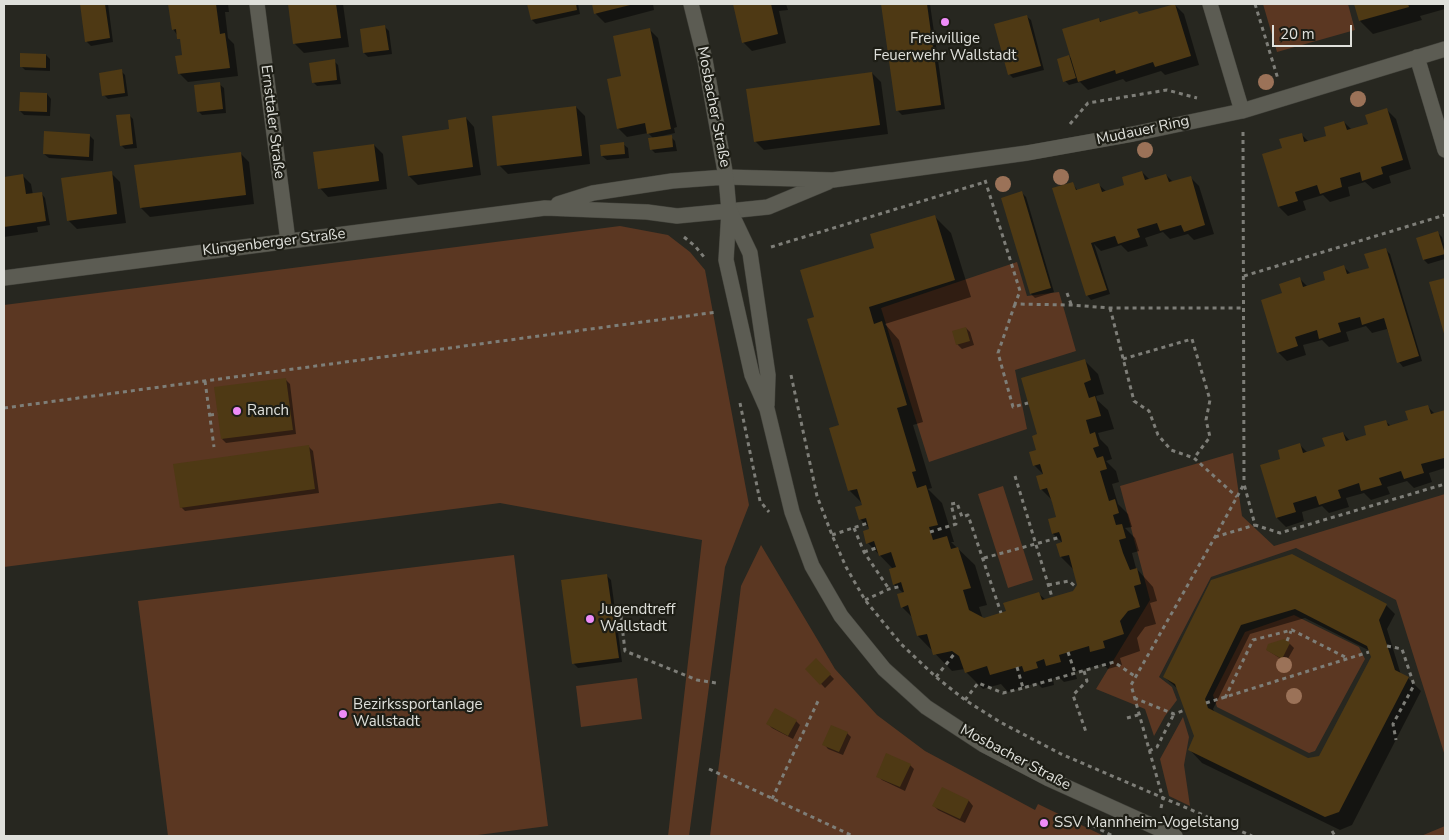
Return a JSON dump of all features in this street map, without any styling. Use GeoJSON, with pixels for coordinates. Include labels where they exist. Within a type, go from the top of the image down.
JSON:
{"type":"FeatureCollection","features":[{"type":"Feature","properties":{"kind":"street","name":"Ernsttaler Straße"},"geometry":{"type":"LineString","coordinates":[[257,4],[288,241]]}},
{"type":"Feature","properties":{"kind":"street","name":"Mosbacher Straße"},"geometry":{"type":"LineString","coordinates":[[691,4],[705,60],[726,177],[730,211],[726,260],[752,375],[766,409],[792,512],[812,566],[841,616],[884,669],[926,707],[984,745],[1049,779],[1175,836]]}},
{"type":"Feature","properties":{"kind":"street"},"geometry":{"type":"LineString","coordinates":[[1210,4],[1242,111]]}},
{"type":"Feature","properties":{"kind":"street","name":"Mudauer Ring"},"geometry":{"type":"LineString","coordinates":[[726,177],[833,180],[1048,149],[1133,134],[1242,111],[1445,49]]}},
{"type":"Feature","properties":{"kind":"street"},"geometry":{"type":"LineString","coordinates":[[1417,57],[1445,150]]}},
{"type":"Feature","properties":{"kind":"street","name":"Klingenberger Straße"},"geometry":{"type":"LineString","coordinates":[[545,208],[594,193],[672,181],[726,177]]}},
{"type":"Feature","properties":{"kind":"street","name":"Mudauer Ring"},"geometry":{"type":"LineString","coordinates":[[730,211],[768,207],[833,180]]}},
{"type":"Feature","properties":{"kind":"street","name":"Klingenberger Straße"},"geometry":{"type":"LineString","coordinates":[[4,278],[545,208],[647,212],[677,216],[730,211]]}},
{"type":"Feature","properties":{"kind":"street","name":"Mosbacher Straße"},"geometry":{"type":"LineString","coordinates":[[730,211],[750,253],[768,375],[766,409]]}},
{"type":"Feature","properties":{"kind":"path"},"geometry":{"type":"LineString","coordinates":[[1255,4],[1284,98]]}},
{"type":"Feature","properties":{"kind":"path"},"geometry":{"type":"LineString","coordinates":[[1048,149],[1088,103],[1167,90],[1205,100]]}},
{"type":"Feature","properties":{"kind":"path"},"geometry":{"type":"LineString","coordinates":[[1242,111],[1244,484],[1255,525]]}},
{"type":"Feature","properties":{"kind":"path"},"geometry":{"type":"LineString","coordinates":[[979,159],[1020,291],[998,353],[1013,407],[1028,403]]}},
{"type":"Feature","properties":{"kind":"path"},"geometry":{"type":"LineString","coordinates":[[750,253],[986,182]]}},
{"type":"Feature","properties":{"kind":"path"},"geometry":{"type":"LineString","coordinates":[[1244,276],[1445,215]]}},
{"type":"Feature","properties":{"kind":"path"},"geometry":{"type":"LineString","coordinates":[[1068,293],[1071,305]]}},
{"type":"Feature","properties":{"kind":"path"},"geometry":{"type":"LineString","coordinates":[[1015,304],[1110,308],[1244,308]]}},
{"type":"Feature","properties":{"kind":"path"},"geometry":{"type":"LineString","coordinates":[[1110,308],[1134,401],[1149,410],[1158,435],[1171,450],[1194,458],[1237,497]]}},
{"type":"Feature","properties":{"kind":"path"},"geometry":{"type":"LineString","coordinates":[[4,408],[709,314]]}},
{"type":"Feature","properties":{"kind":"path"},"geometry":{"type":"LineString","coordinates":[[1123,359],[1192,339],[1210,400],[1206,420],[1210,437],[1194,458]]}},
{"type":"Feature","properties":{"kind":"path"},"geometry":{"type":"LineString","coordinates":[[790,372],[817,496],[832,535],[846,567],[865,600],[901,644],[936,677],[965,700],[1000,722],[1061,754],[1252,836]]}},
{"type":"Feature","properties":{"kind":"path"},"geometry":{"type":"LineString","coordinates":[[205,381],[214,447]]}},
{"type":"Feature","properties":{"kind":"path"},"geometry":{"type":"LineString","coordinates":[[210,415],[218,414]]}},
{"type":"Feature","properties":{"kind":"path"},"geometry":{"type":"LineString","coordinates":[[1015,476],[1052,597]]}},
{"type":"Feature","properties":{"kind":"path"},"geometry":{"type":"LineString","coordinates":[[1154,827],[1164,799],[1138,715],[1131,685],[1216,537],[1244,484]]}},
{"type":"Feature","properties":{"kind":"path"},"geometry":{"type":"LineString","coordinates":[[1216,537],[1255,525],[1280,533],[1445,484]]}},
{"type":"Feature","properties":{"kind":"path"},"geometry":{"type":"LineString","coordinates":[[930,532],[956,524],[951,504],[957,503],[962,517],[968,515],[1001,613]]}},
{"type":"Feature","properties":{"kind":"path"},"geometry":{"type":"LineString","coordinates":[[832,535],[868,523]]}},
{"type":"Feature","properties":{"kind":"path"},"geometry":{"type":"LineString","coordinates":[[854,528],[864,552],[889,589]]}},
{"type":"Feature","properties":{"kind":"path"},"geometry":{"type":"LineString","coordinates":[[984,558],[1061,537]]}},
{"type":"Feature","properties":{"kind":"path"},"geometry":{"type":"LineString","coordinates":[[864,552],[876,548]]}},
{"type":"Feature","properties":{"kind":"path"},"geometry":{"type":"LineString","coordinates":[[1048,585],[1069,581],[1076,587]]}},
{"type":"Feature","properties":{"kind":"path"},"geometry":{"type":"LineString","coordinates":[[865,600],[889,589],[902,586]]}},
{"type":"Feature","properties":{"kind":"path"},"geometry":{"type":"LineString","coordinates":[[620,608],[625,651],[697,680],[716,683]]}},
{"type":"Feature","properties":{"kind":"path"},"geometry":{"type":"LineString","coordinates":[[1287,641],[1292,630]]}},
{"type":"Feature","properties":{"kind":"path"},"geometry":{"type":"LineString","coordinates":[[1225,698],[1253,640],[1292,630],[1348,658]]}},
{"type":"Feature","properties":{"kind":"path"},"geometry":{"type":"LineString","coordinates":[[1387,646],[1402,649],[1414,685],[1392,724],[1396,740]]}},
{"type":"Feature","properties":{"kind":"path"},"geometry":{"type":"LineString","coordinates":[[1068,652],[1075,673]]}},
{"type":"Feature","properties":{"kind":"path"},"geometry":{"type":"LineString","coordinates":[[1206,703],[1368,652]]}},
{"type":"Feature","properties":{"kind":"path"},"geometry":{"type":"LineString","coordinates":[[936,677],[955,653]]}},
{"type":"Feature","properties":{"kind":"path"},"geometry":{"type":"LineString","coordinates":[[965,700],[978,683],[1003,694],[1114,662],[1136,677]]}},
{"type":"Feature","properties":{"kind":"path"},"geometry":{"type":"LineString","coordinates":[[1017,667],[1023,688]]}},
{"type":"Feature","properties":{"kind":"path"},"geometry":{"type":"LineString","coordinates":[[1084,670],[1087,681],[1074,695],[1086,732]]}},
{"type":"Feature","properties":{"kind":"path"},"geometry":{"type":"LineString","coordinates":[[1134,698],[1174,714],[1185,710]]}},
{"type":"Feature","properties":{"kind":"path"},"geometry":{"type":"LineString","coordinates":[[772,799],[819,699]]}},
{"type":"Feature","properties":{"kind":"path"},"geometry":{"type":"LineString","coordinates":[[1149,751],[1157,747],[1174,714]]}},
{"type":"Feature","properties":{"kind":"path"},"geometry":{"type":"LineString","coordinates":[[1127,718],[1138,715]]}},
{"type":"Feature","properties":{"kind":"path"},"geometry":{"type":"LineString","coordinates":[[709,769],[852,836]]}},
{"type":"Feature","properties":{"kind":"path"},"geometry":{"type":"LineString","coordinates":[[1332,831],[1334,836]]}},
{"type":"Feature","properties":{"kind":"shaded area"},"geometry":{"type":"Polygon","coordinates":[[[1263,4],[1348,4],[1355,30],[1277,52],[1263,4]]]}},
{"type":"Feature","properties":{"kind":"shaded area"},"geometry":{"type":"Polygon","coordinates":[[[620,226],[668,235],[690,252],[705,270],[749,505],[725,567],[689,836],[668,836],[702,540],[500,503],[4,567],[4,305],[620,226]]]}},
{"type":"Feature","properties":{"kind":"shaded area"},"geometry":{"type":"Polygon","coordinates":[[[1017,262],[1027,296],[1059,292],[1076,351],[1015,370],[1027,429],[929,462],[881,308],[1017,262]]]}},
{"type":"Feature","properties":{"kind":"shaded area"},"geometry":{"type":"Polygon","coordinates":[[[1233,453],[1242,516],[1274,546],[1445,494],[1445,756],[1396,600],[1296,548],[1211,577],[1159,677],[1172,687],[1177,700],[1154,736],[1145,709],[1096,689],[1150,600],[1120,486],[1233,453]]]}},
{"type":"Feature","properties":{"kind":"shaded area"},"geometry":{"type":"Polygon","coordinates":[[[1003,486],[1033,580],[1008,588],[978,494],[1003,486]]]}},
{"type":"Feature","properties":{"kind":"shaded area"},"geometry":{"type":"Polygon","coordinates":[[[761,545],[835,669],[877,715],[925,751],[1035,810],[1038,804],[1104,836],[710,836],[741,586],[761,545]]]}},
{"type":"Feature","properties":{"kind":"shaded area","name":"Bezirkssportanlage Wallstadt"},"geometry":{"type":"Polygon","coordinates":[[[514,555],[548,826],[470,836],[168,836],[138,601],[514,555]]]}},
{"type":"Feature","properties":{"kind":"shaded area"},"geometry":{"type":"Polygon","coordinates":[[[1294,615],[1359,647],[1365,659],[1315,751],[1309,753],[1217,707],[1213,695],[1245,632],[1294,615]]]}},
{"type":"Feature","properties":{"kind":"shaded area"},"geometry":{"type":"Polygon","coordinates":[[[637,678],[642,719],[581,727],[576,686],[637,678]]]}},
{"type":"Feature","properties":{"kind":"shaded area"},"geometry":{"type":"Polygon","coordinates":[[[1183,717],[1189,737],[1184,765],[1190,806],[1169,796],[1160,759],[1183,717]]]}},
{"type":"Feature","properties":{"kind":"shaded area"},"geometry":{"type":"Polygon","coordinates":[[[1445,826],[1445,836],[1421,836],[1445,826]]]}},
{"type":"Feature","properties":{"kind":"building"},"geometry":{"type":"Polygon","coordinates":[[[80,4],[105,4],[110,38],[85,42],[80,4]]]}},
{"type":"Feature","properties":{"kind":"building"},"geometry":{"type":"Polygon","coordinates":[[[168,4],[216,4],[220,34],[225,33],[230,68],[178,74],[175,56],[182,55],[180,39],[177,39],[176,29],[172,30],[168,4]]]}},
{"type":"Feature","properties":{"kind":"building"},"geometry":{"type":"Polygon","coordinates":[[[288,4],[336,4],[341,38],[293,44],[288,4]]]}},
{"type":"Feature","properties":{"kind":"building"},"geometry":{"type":"Polygon","coordinates":[[[527,4],[576,4],[577,10],[531,20],[527,4]]]}},
{"type":"Feature","properties":{"kind":"building"},"geometry":{"type":"Polygon","coordinates":[[[592,4],[634,4],[594,14],[592,4]]]}},
{"type":"Feature","properties":{"kind":"building"},"geometry":{"type":"Polygon","coordinates":[[[733,4],[771,4],[778,34],[742,43],[733,4]]]}},
{"type":"Feature","properties":{"kind":"building"},"geometry":{"type":"Polygon","coordinates":[[[881,4],[927,4],[941,105],[896,111],[881,4]]]}},
{"type":"Feature","properties":{"kind":"building"},"geometry":{"type":"Polygon","coordinates":[[[1175,4],[1191,56],[1155,67],[1153,62],[1116,74],[1115,70],[1078,82],[1062,29],[1099,18],[1100,22],[1137,11],[1139,14],[1175,4]]]}},
{"type":"Feature","properties":{"kind":"building"},"geometry":{"type":"Polygon","coordinates":[[[1354,4],[1408,4],[1409,7],[1359,21],[1354,4]]]}},
{"type":"Feature","properties":{"kind":"building"},"geometry":{"type":"Polygon","coordinates":[[[1027,15],[1041,66],[1008,75],[994,24],[1027,15]]]}},
{"type":"Feature","properties":{"kind":"building"},"geometry":{"type":"Polygon","coordinates":[[[385,25],[389,50],[363,53],[360,29],[385,25]]]}},
{"type":"Feature","properties":{"kind":"building"},"geometry":{"type":"Polygon","coordinates":[[[650,28],[671,129],[647,134],[645,123],[617,129],[607,79],[621,76],[613,36],[650,28]]]}},
{"type":"Feature","properties":{"kind":"building"},"geometry":{"type":"Polygon","coordinates":[[[20,53],[46,54],[46,68],[20,67],[20,53]]]}},
{"type":"Feature","properties":{"kind":"building"},"geometry":{"type":"Polygon","coordinates":[[[1069,55],[1076,78],[1063,82],[1057,59],[1069,55]]]}},
{"type":"Feature","properties":{"kind":"building"},"geometry":{"type":"Polygon","coordinates":[[[335,59],[337,80],[312,83],[309,63],[335,59]]]}},
{"type":"Feature","properties":{"kind":"building"},"geometry":{"type":"Polygon","coordinates":[[[122,69],[125,93],[102,96],[99,73],[122,69]]]}},
{"type":"Feature","properties":{"kind":"building"},"geometry":{"type":"Polygon","coordinates":[[[872,72],[880,125],[754,142],[746,89],[872,72]]]}},
{"type":"Feature","properties":{"kind":"building"},"geometry":{"type":"Polygon","coordinates":[[[220,82],[223,109],[197,112],[194,85],[220,82]]]}},
{"type":"Feature","properties":{"kind":"building"},"geometry":{"type":"Polygon","coordinates":[[[20,92],[47,93],[47,112],[19,111],[20,92]]]}},
{"type":"Feature","properties":{"kind":"building"},"geometry":{"type":"Polygon","coordinates":[[[576,106],[582,156],[497,166],[492,116],[576,106]]]}},
{"type":"Feature","properties":{"kind":"building"},"geometry":{"type":"Polygon","coordinates":[[[1387,108],[1403,160],[1381,167],[1383,174],[1362,181],[1360,172],[1340,178],[1342,187],[1320,194],[1317,185],[1295,192],[1298,201],[1278,207],[1262,154],[1282,148],[1279,139],[1302,133],[1304,142],[1326,136],[1324,127],[1344,121],[1347,130],[1368,124],[1365,115],[1387,108]]]}},
{"type":"Feature","properties":{"kind":"building"},"geometry":{"type":"Polygon","coordinates":[[[130,114],[133,144],[120,146],[116,115],[130,114]]]}},
{"type":"Feature","properties":{"kind":"building"},"geometry":{"type":"Polygon","coordinates":[[[466,117],[473,167],[408,176],[402,136],[449,129],[448,120],[466,117]]]}},
{"type":"Feature","properties":{"kind":"building"},"geometry":{"type":"Polygon","coordinates":[[[44,131],[90,134],[89,157],[43,154],[44,131]]]}},
{"type":"Feature","properties":{"kind":"building"},"geometry":{"type":"Polygon","coordinates":[[[672,135],[673,147],[650,150],[648,138],[672,135]]]}},
{"type":"Feature","properties":{"kind":"building"},"geometry":{"type":"Polygon","coordinates":[[[624,142],[625,154],[601,156],[600,145],[624,142]]]}},
{"type":"Feature","properties":{"kind":"building"},"geometry":{"type":"Polygon","coordinates":[[[374,144],[379,181],[318,189],[313,152],[374,144]]]}},
{"type":"Feature","properties":{"kind":"building"},"geometry":{"type":"Polygon","coordinates":[[[241,152],[246,195],[140,208],[134,165],[241,152]]]}},
{"type":"Feature","properties":{"kind":"building"},"geometry":{"type":"Polygon","coordinates":[[[112,171],[117,214],[67,221],[61,178],[112,171]]]}},
{"type":"Feature","properties":{"kind":"building"},"geometry":{"type":"Polygon","coordinates":[[[1142,171],[1145,180],[1166,174],[1169,182],[1191,176],[1205,225],[1184,232],[1181,225],[1160,231],[1157,223],[1137,229],[1140,237],[1118,244],[1115,236],[1091,243],[1107,290],[1086,296],[1052,188],[1073,182],[1076,190],[1099,183],[1102,192],[1124,185],[1122,177],[1142,171]]]}},
{"type":"Feature","properties":{"kind":"building"},"geometry":{"type":"Polygon","coordinates":[[[23,174],[26,194],[42,192],[46,221],[4,227],[4,177],[23,174]]]}},
{"type":"Feature","properties":{"kind":"building"},"geometry":{"type":"Polygon","coordinates":[[[1022,191],[1051,288],[1030,294],[1001,198],[1022,191]]]}},
{"type":"Feature","properties":{"kind":"building"},"geometry":{"type":"Polygon","coordinates":[[[935,215],[955,280],[869,307],[874,324],[882,321],[907,405],[897,408],[916,471],[912,472],[917,488],[926,485],[938,525],[929,527],[933,540],[947,536],[951,549],[958,547],[971,588],[963,590],[969,610],[984,618],[1006,611],[1003,603],[1039,592],[1042,600],[1073,591],[1077,585],[1069,555],[1060,557],[1056,544],[1062,542],[1061,537],[1059,532],[1052,534],[1048,519],[1056,517],[1052,502],[1047,488],[1040,490],[1036,476],[1043,474],[1040,464],[1033,466],[1029,452],[1036,450],[1032,436],[1037,434],[1021,378],[1085,359],[1091,380],[1084,383],[1089,398],[1095,396],[1101,416],[1086,420],[1090,434],[1095,432],[1099,446],[1093,448],[1097,458],[1103,456],[1107,469],[1100,471],[1109,501],[1115,499],[1119,513],[1113,515],[1116,525],[1122,524],[1126,538],[1119,540],[1123,553],[1130,570],[1137,568],[1141,584],[1134,586],[1140,607],[1128,611],[1120,621],[1124,634],[1103,641],[1105,648],[1090,652],[1089,646],[1059,655],[1061,662],[1046,666],[1044,659],[1036,662],[1038,668],[1024,672],[1022,666],[990,675],[987,666],[965,673],[959,656],[952,651],[933,655],[927,634],[917,636],[908,605],[901,608],[897,594],[904,592],[901,582],[893,585],[889,569],[896,567],[891,552],[879,556],[874,541],[866,544],[863,531],[869,529],[866,518],[859,520],[855,507],[862,505],[857,489],[848,491],[829,428],[839,425],[807,319],[814,317],[800,270],[874,248],[870,234],[935,215]]]}},
{"type":"Feature","properties":{"kind":"building"},"geometry":{"type":"Polygon","coordinates":[[[1438,231],[1445,254],[1423,260],[1416,238],[1438,231]]]}},
{"type":"Feature","properties":{"kind":"building"},"geometry":{"type":"Polygon","coordinates":[[[1386,248],[1419,356],[1397,363],[1384,318],[1362,325],[1360,317],[1338,323],[1341,332],[1319,339],[1317,330],[1295,337],[1298,346],[1277,353],[1261,300],[1282,293],[1279,284],[1300,277],[1303,287],[1325,280],[1323,272],[1344,265],[1347,274],[1369,268],[1364,254],[1386,248]]]}},
{"type":"Feature","properties":{"kind":"building"},"geometry":{"type":"Polygon","coordinates":[[[1445,278],[1445,337],[1429,282],[1445,278]]]}},
{"type":"Feature","properties":{"kind":"building"},"geometry":{"type":"Polygon","coordinates":[[[966,327],[970,341],[956,345],[952,331],[966,327]]]}},
{"type":"Feature","properties":{"kind":"building"},"geometry":{"type":"Polygon","coordinates":[[[286,378],[293,430],[221,439],[214,387],[286,378]]]}},
{"type":"Feature","properties":{"kind":"building"},"geometry":{"type":"Polygon","coordinates":[[[1428,405],[1431,414],[1445,410],[1445,461],[1444,458],[1421,464],[1424,473],[1404,479],[1401,471],[1379,478],[1382,485],[1361,491],[1359,483],[1338,490],[1341,498],[1319,505],[1316,496],[1293,503],[1296,512],[1276,518],[1260,465],[1280,459],[1278,450],[1300,443],[1303,453],[1325,446],[1322,438],[1343,432],[1346,441],[1366,435],[1364,426],[1386,420],[1388,426],[1408,420],[1405,411],[1428,405]]]}},
{"type":"Feature","properties":{"kind":"building"},"geometry":{"type":"Polygon","coordinates":[[[309,445],[315,489],[180,508],[173,464],[309,445]]]}},
{"type":"Feature","properties":{"kind":"building"},"geometry":{"type":"Polygon","coordinates":[[[1292,554],[1387,604],[1379,620],[1395,670],[1409,677],[1339,812],[1325,817],[1188,750],[1194,736],[1175,684],[1163,677],[1211,580],[1292,554]],[[1295,609],[1241,625],[1205,699],[1208,708],[1308,758],[1319,756],[1371,657],[1367,646],[1295,609]]]}},
{"type":"Feature","properties":{"kind":"building","name":"Jugendtreff Wallstadt"},"geometry":{"type":"Polygon","coordinates":[[[607,574],[619,658],[572,664],[561,580],[607,574]]]}},
{"type":"Feature","properties":{"kind":"building"},"geometry":{"type":"Polygon","coordinates":[[[1284,639],[1290,643],[1282,659],[1266,650],[1268,644],[1284,639]]]}},
{"type":"Feature","properties":{"kind":"building"},"geometry":{"type":"Polygon","coordinates":[[[816,658],[831,674],[820,685],[805,669],[816,658]]]}},
{"type":"Feature","properties":{"kind":"building"},"geometry":{"type":"Polygon","coordinates":[[[775,708],[797,720],[788,736],[766,724],[775,708]]]}},
{"type":"Feature","properties":{"kind":"building"},"geometry":{"type":"Polygon","coordinates":[[[831,725],[848,732],[839,752],[822,745],[831,725]]]}},
{"type":"Feature","properties":{"kind":"building"},"geometry":{"type":"Polygon","coordinates":[[[886,753],[911,764],[900,787],[876,777],[886,753]]]}},
{"type":"Feature","properties":{"kind":"building"},"geometry":{"type":"Polygon","coordinates":[[[942,787],[969,800],[960,819],[932,806],[942,787]]]}},
{"type":"Feature","properties":{"kind":"place","name":"Freiwillige Feuerwehr Wallstadt"},"geometry":{"type":"Point","coordinates":[945,22]}},
{"type":"Feature","properties":{"kind":"place","name":"Ranch"},"geometry":{"type":"Point","coordinates":[237,411]}},
{"type":"Feature","properties":{"kind":"place","name":"Jugendtreff Wallstadt"},"geometry":{"type":"Point","coordinates":[590,619]}},
{"type":"Feature","properties":{"kind":"place","name":"Bezirkssportanlage Wallstadt"},"geometry":{"type":"Point","coordinates":[343,714]}},
{"type":"Feature","properties":{"kind":"place","name":"SSV Mannheim-Vogelstang"},"geometry":{"type":"Point","coordinates":[1044,823]}}]}
